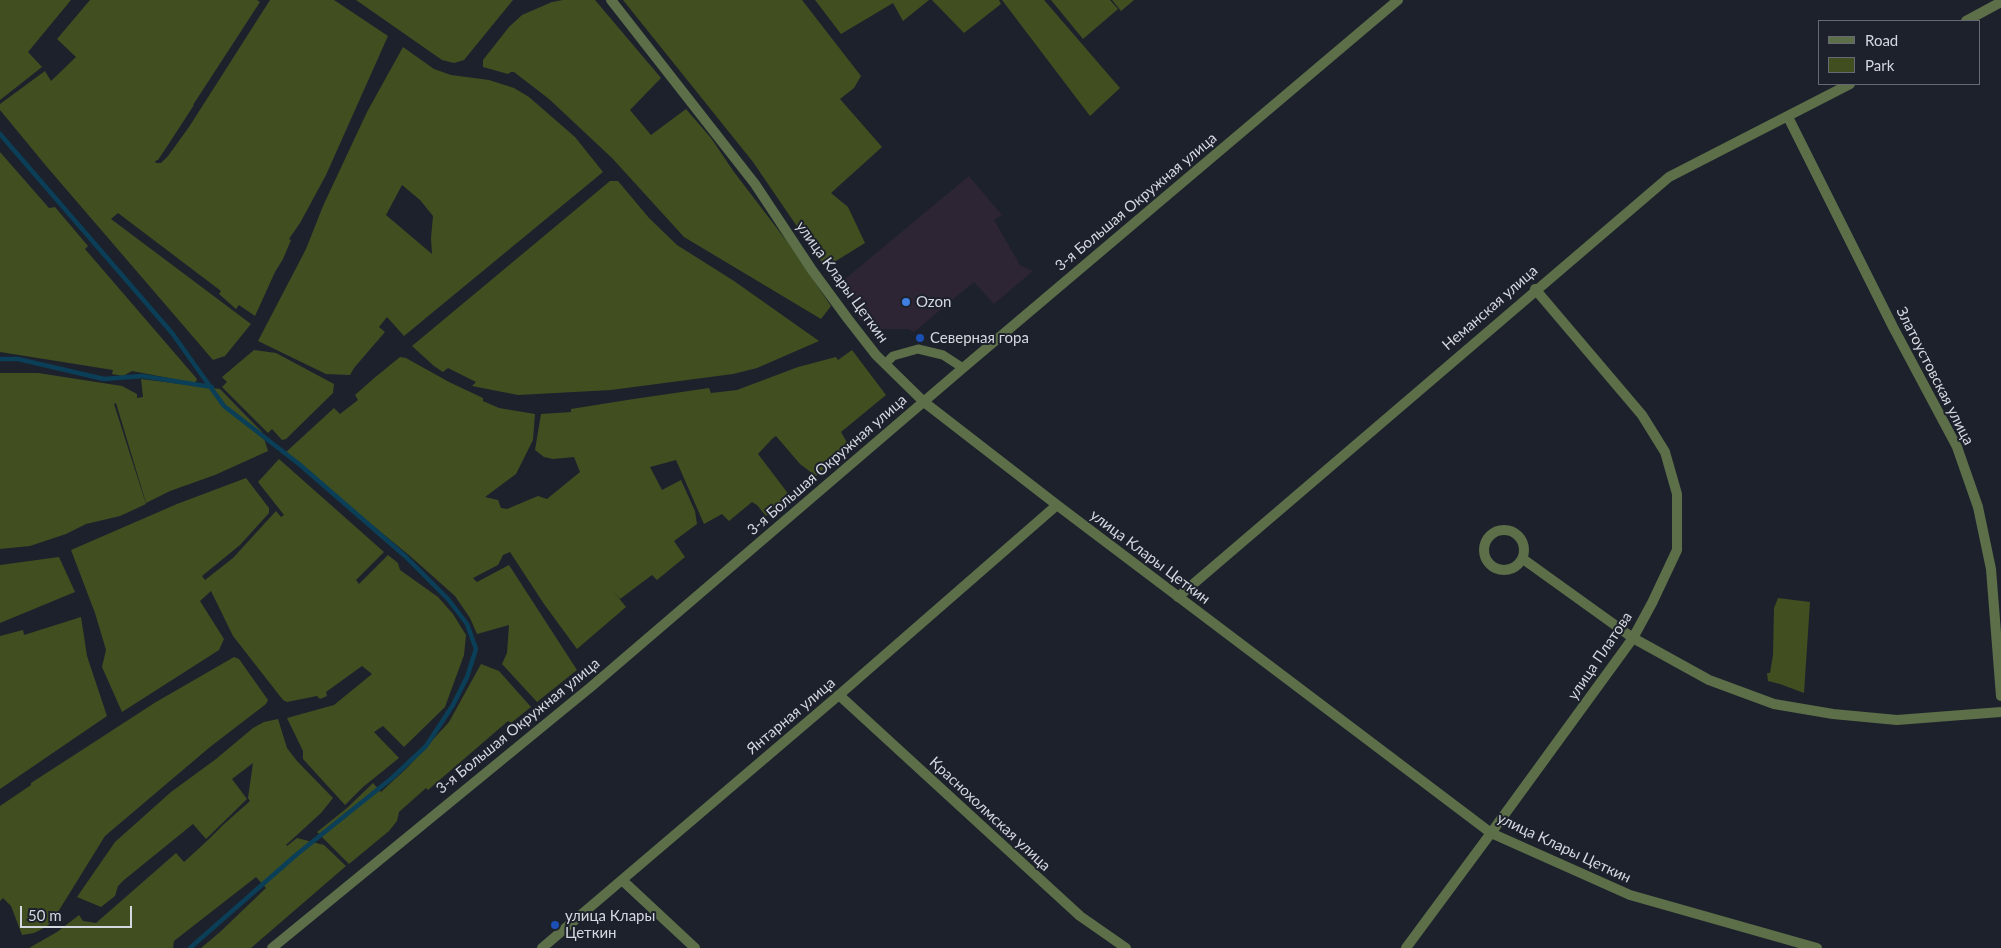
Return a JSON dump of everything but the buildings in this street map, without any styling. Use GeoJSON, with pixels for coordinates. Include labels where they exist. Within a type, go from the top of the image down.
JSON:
{"type":"FeatureCollection","features":[{"type":"Feature","properties":{"kind":"street","name":"улица Клары Цеткин"},"geometry":{"type":"LineString","coordinates":[[611,0],[755,184],[812,270],[853,326],[885,364],[924,402],[1178,597],[1492,833],[1630,895],[1817,948]]}},
{"type":"Feature","properties":{"kind":"street","name":"3-я Большая Окружная улица"},"geometry":{"type":"LineString","coordinates":[[272,948],[600,679],[963,368],[1398,0]]}},
{"type":"Feature","properties":{"kind":"street"},"geometry":{"type":"LineString","coordinates":[[1968,20],[2001,2]]}},
{"type":"Feature","properties":{"kind":"street","name":"Неманская улица"},"geometry":{"type":"LineString","coordinates":[[1178,597],[1669,176],[1848,85]]}},
{"type":"Feature","properties":{"kind":"street","name":"Златоустовская улица"},"geometry":{"type":"LineString","coordinates":[[1788,117],[1893,327],[1957,447],[1978,507],[1991,569],[2001,696]]}},
{"type":"Feature","properties":{"kind":"street","name":"улица Платова"},"geometry":{"type":"LineString","coordinates":[[1406,948],[1633,638],[1652,603],[1676,550],[1677,494],[1665,452],[1642,415],[1535,289]]}},
{"type":"Feature","properties":{"kind":"street","name":"Янтарная улица"},"geometry":{"type":"LineString","coordinates":[[542,948],[839,695],[1057,505]]}},
{"type":"Feature","properties":{"kind":"street"},"geometry":{"type":"LineString","coordinates":[[1497,531],[1512,532],[1521,539],[1524,546],[1523,559],[1510,570],[1494,568],[1485,556],[1484,550],[1488,539],[1497,531]]}},
{"type":"Feature","properties":{"kind":"street"},"geometry":{"type":"LineString","coordinates":[[1523,559],[1633,638],[1709,680],[1774,704],[1833,714],[1897,720],[2001,712]]}},
{"type":"Feature","properties":{"kind":"street","name":"Краснохолмская улица"},"geometry":{"type":"LineString","coordinates":[[839,695],[1080,916],[1126,948]]}},
{"type":"Feature","properties":{"kind":"street"},"geometry":{"type":"LineString","coordinates":[[622,880],[695,948]]}},
{"type":"Feature","properties":{"kind":"lane"},"geometry":{"type":"LineString","coordinates":[[885,364],[893,356],[918,349],[943,355],[963,368]]}},
{"type":"Feature","properties":{"kind":"shaded area"},"geometry":{"type":"Polygon","coordinates":[[[969,176],[1002,215],[994,220],[1020,265],[1033,271],[994,304],[974,282],[914,332],[908,329],[870,329],[859,319],[845,279],[969,176]]]}},
{"type":"Feature","properties":{"kind":"green space"},"geometry":{"type":"Polygon","coordinates":[[[0,0],[71,0],[28,52],[42,67],[0,100],[0,0]]]}},
{"type":"Feature","properties":{"kind":"green space"},"geometry":{"type":"Polygon","coordinates":[[[90,0],[257,0],[260,2],[168,145],[158,160],[155,161],[156,163],[161,163],[168,156],[189,127],[270,0],[334,0],[388,36],[326,175],[300,223],[289,239],[291,240],[283,259],[255,316],[239,305],[236,309],[219,294],[221,291],[118,213],[111,219],[251,324],[225,356],[213,360],[0,110],[0,104],[45,71],[51,81],[76,57],[57,39],[90,0]]]}},
{"type":"Feature","properties":{"kind":"green space"},"geometry":{"type":"Polygon","coordinates":[[[356,0],[513,0],[464,60],[454,63],[442,60],[356,0]]]}},
{"type":"Feature","properties":{"kind":"green space"},"geometry":{"type":"Polygon","coordinates":[[[595,0],[661,78],[630,110],[651,135],[686,109],[711,138],[734,172],[789,244],[831,306],[821,319],[684,237],[612,158],[549,99],[514,72],[508,74],[483,67],[483,60],[509,27],[522,15],[552,2],[595,0]]]}},
{"type":"Feature","properties":{"kind":"green space"},"geometry":{"type":"Polygon","coordinates":[[[623,0],[802,0],[861,76],[854,88],[840,99],[882,147],[831,193],[848,207],[865,243],[831,264],[822,263],[753,162],[623,0]]]}},
{"type":"Feature","properties":{"kind":"green space"},"geometry":{"type":"Polygon","coordinates":[[[815,0],[929,0],[903,21],[893,3],[841,34],[815,0]]]}},
{"type":"Feature","properties":{"kind":"green space"},"geometry":{"type":"Polygon","coordinates":[[[932,0],[999,0],[1001,4],[964,33],[932,0]]]}},
{"type":"Feature","properties":{"kind":"green space"},"geometry":{"type":"Polygon","coordinates":[[[1002,0],[1044,0],[1120,88],[1090,116],[1002,0]]]}},
{"type":"Feature","properties":{"kind":"green space"},"geometry":{"type":"Polygon","coordinates":[[[1051,0],[1110,0],[1118,9],[1083,39],[1051,0]]]}},
{"type":"Feature","properties":{"kind":"green space"},"geometry":{"type":"Polygon","coordinates":[[[1112,0],[1134,0],[1121,11],[1112,0]]]}},
{"type":"Feature","properties":{"kind":"green space"},"geometry":{"type":"Polygon","coordinates":[[[403,47],[434,69],[451,75],[489,80],[514,88],[529,97],[575,137],[603,172],[404,336],[387,317],[379,327],[385,332],[350,375],[326,374],[258,341],[306,249],[323,206],[367,112],[403,47]],[[402,185],[386,215],[432,254],[433,216],[420,200],[402,185]]]}},
{"type":"Feature","properties":{"kind":"green space"},"geometry":{"type":"Polygon","coordinates":[[[0,152],[49,208],[55,207],[88,246],[85,249],[197,379],[195,383],[132,371],[123,376],[112,374],[113,370],[0,352],[0,152]]]}},
{"type":"Feature","properties":{"kind":"green space"},"geometry":{"type":"Polygon","coordinates":[[[610,181],[618,181],[649,218],[677,245],[734,281],[819,341],[757,368],[733,374],[611,390],[518,395],[472,386],[476,382],[448,368],[443,372],[412,346],[610,181]]]}},
{"type":"Feature","properties":{"kind":"green space"},"geometry":{"type":"Polygon","coordinates":[[[254,350],[276,353],[334,384],[333,393],[286,439],[282,440],[272,429],[268,433],[222,387],[227,382],[222,377],[254,350]]]}},
{"type":"Feature","properties":{"kind":"green space"},"geometry":{"type":"Polygon","coordinates":[[[852,350],[886,395],[841,432],[849,446],[816,476],[800,464],[776,436],[772,439],[758,454],[790,496],[766,516],[752,502],[729,521],[722,514],[704,524],[676,460],[650,467],[662,490],[681,480],[695,511],[697,524],[674,541],[685,557],[657,580],[652,575],[620,599],[613,591],[626,607],[577,649],[544,604],[510,552],[503,555],[498,565],[473,578],[477,582],[509,565],[577,670],[537,702],[502,664],[507,653],[509,625],[477,634],[470,618],[455,596],[410,556],[285,453],[334,408],[340,414],[358,400],[355,395],[373,379],[400,357],[406,358],[499,408],[535,414],[533,440],[516,474],[485,497],[498,500],[501,508],[507,509],[538,496],[547,499],[580,472],[574,457],[553,459],[544,457],[535,450],[541,414],[571,412],[571,409],[709,388],[711,393],[737,390],[798,367],[836,357],[838,360],[852,350]]]}},
{"type":"Feature","properties":{"kind":"green space"},"geometry":{"type":"Polygon","coordinates":[[[0,373],[38,373],[122,386],[137,394],[137,398],[143,397],[141,379],[220,389],[262,432],[268,451],[215,475],[170,491],[146,503],[116,403],[114,404],[146,504],[120,516],[86,524],[66,534],[30,546],[0,549],[0,373]]]}},
{"type":"Feature","properties":{"kind":"green space"},"geometry":{"type":"Polygon","coordinates":[[[279,459],[384,552],[356,580],[359,584],[388,555],[398,563],[400,570],[438,597],[453,614],[466,635],[464,655],[445,707],[404,747],[383,726],[374,732],[399,758],[363,787],[345,805],[303,759],[303,751],[287,718],[334,705],[372,674],[362,666],[326,692],[327,696],[320,699],[317,696],[287,702],[283,700],[233,636],[211,591],[200,601],[224,639],[219,650],[122,712],[102,667],[106,650],[95,613],[71,550],[177,504],[246,478],[269,508],[269,513],[240,545],[202,576],[205,580],[233,558],[276,511],[281,517],[284,515],[258,482],[279,459]]]}},
{"type":"Feature","properties":{"kind":"green space"},"geometry":{"type":"Polygon","coordinates":[[[59,557],[75,592],[0,623],[0,565],[59,557]]]}},
{"type":"Feature","properties":{"kind":"green space"},"geometry":{"type":"Polygon","coordinates":[[[1778,598],[1810,602],[1804,693],[1768,681],[1767,673],[1770,673],[1773,655],[1774,608],[1778,598]]]}},
{"type":"Feature","properties":{"kind":"green space"},"geometry":{"type":"Polygon","coordinates":[[[81,617],[87,656],[107,716],[0,789],[0,636],[23,630],[24,635],[81,617]]]}},
{"type":"Feature","properties":{"kind":"green space"},"geometry":{"type":"Polygon","coordinates":[[[234,657],[239,659],[268,700],[266,704],[210,747],[105,836],[53,920],[46,927],[34,933],[22,935],[11,906],[3,898],[0,901],[0,806],[31,785],[31,783],[156,702],[234,657]]]}},
{"type":"Feature","properties":{"kind":"green space"},"geometry":{"type":"Polygon","coordinates":[[[481,664],[499,671],[531,707],[511,723],[508,721],[428,790],[426,788],[399,812],[397,821],[389,831],[349,864],[317,832],[347,808],[373,783],[381,792],[408,767],[449,722],[481,664]]]}},
{"type":"Feature","properties":{"kind":"green space"},"geometry":{"type":"Polygon","coordinates":[[[278,719],[287,748],[333,798],[321,813],[286,845],[297,838],[324,845],[346,866],[251,948],[201,948],[266,888],[256,877],[174,941],[173,948],[29,948],[57,932],[79,915],[83,921],[96,923],[176,853],[184,862],[208,840],[250,801],[248,798],[253,763],[232,779],[247,799],[206,839],[193,824],[124,880],[118,886],[115,896],[101,907],[77,897],[115,842],[171,792],[216,759],[253,728],[264,722],[278,719]]]}},
{"type":"Feature","properties":{"kind":"waterway"},"geometry":{"type":"LineString","coordinates":[[0,134],[172,333],[224,406],[299,464],[405,556],[448,599],[467,624],[476,649],[467,677],[453,705],[426,746],[392,778],[296,855],[190,948]]}},
{"type":"Feature","properties":{"kind":"waterway"},"geometry":{"type":"LineString","coordinates":[[0,359],[18,359],[104,379],[142,376],[212,387]]}},
{"type":"Feature","properties":{"kind":"place","name":"Ozon"},"geometry":{"type":"Point","coordinates":[906,302]}},
{"type":"Feature","properties":{"kind":"place","name":"Северная гора"},"geometry":{"type":"Point","coordinates":[920,338]}},
{"type":"Feature","properties":{"kind":"place","name":"улица Клары Цеткин"},"geometry":{"type":"Point","coordinates":[555,925]}}]}
